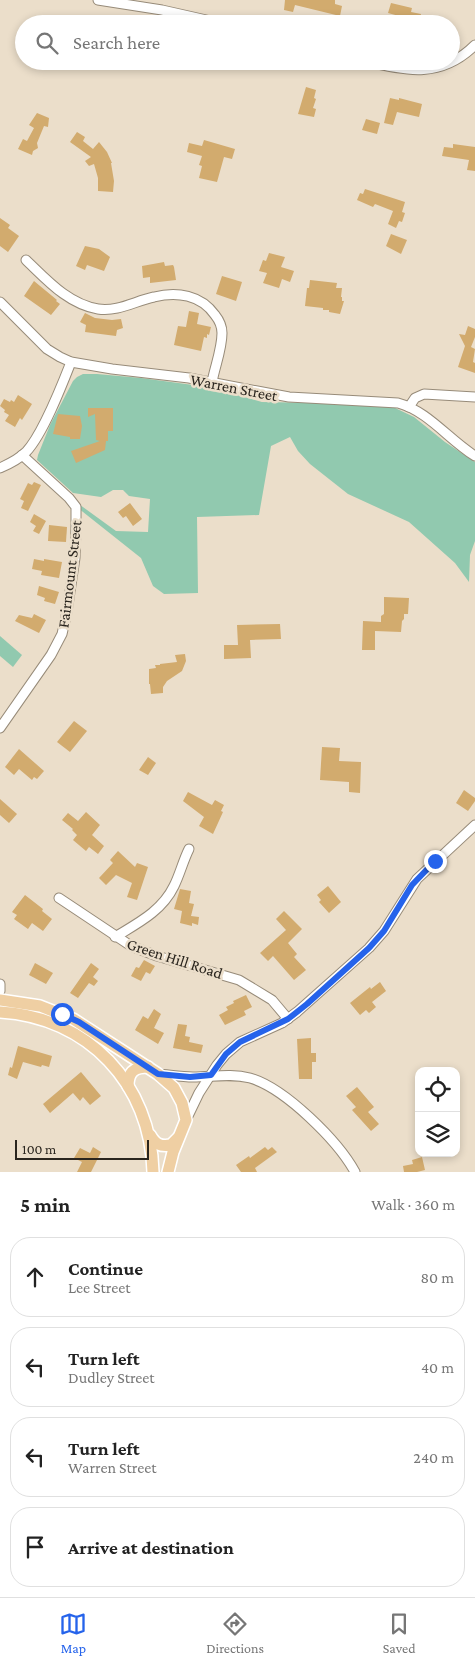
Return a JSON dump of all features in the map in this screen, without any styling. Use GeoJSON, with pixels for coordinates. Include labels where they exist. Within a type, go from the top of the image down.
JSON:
{"type":"FeatureCollection","features":[{"type":"Feature","properties":{"kind":"main road"},"geometry":{"type":"LineString","coordinates":[[0,1000],[28,1003],[62,1014],[79,1022],[158,1074],[179,1095],[186,1120],[173,1152],[168,1172]]}},
{"type":"Feature","properties":{"kind":"main road"},"geometry":{"type":"LineString","coordinates":[[0,1012],[37,1017],[60,1025],[74,1033],[101,1054],[128,1086],[139,1107],[152,1147],[153,1172]]}},
{"type":"Feature","properties":{"kind":"main road"},"geometry":{"type":"LineString","coordinates":[[128,1086],[129,1074],[132,1071],[140,1067],[148,1067]]}},
{"type":"Feature","properties":{"kind":"main road"},"geometry":{"type":"LineString","coordinates":[[147,1131],[154,1142],[161,1146],[171,1145],[178,1138]]}},
{"type":"Feature","properties":{"kind":"street"},"geometry":{"type":"LineString","coordinates":[[98,0],[184,15]]}},
{"type":"Feature","properties":{"kind":"street"},"geometry":{"type":"LineString","coordinates":[[460,58],[475,45]]}},
{"type":"Feature","properties":{"kind":"street"},"geometry":{"type":"LineString","coordinates":[[26,260],[65,294],[79,303],[96,309],[119,308],[154,297],[174,294],[189,296],[203,302],[215,314],[222,330],[212,382]]}},
{"type":"Feature","properties":{"kind":"street","name":"Warren Street"},"geometry":{"type":"LineString","coordinates":[[0,302],[48,349],[72,362],[212,382],[289,398],[398,403],[410,407],[427,418],[475,456]]}},
{"type":"Feature","properties":{"kind":"street"},"geometry":{"type":"LineString","coordinates":[[0,468],[22,455],[37,436],[72,362]]}},
{"type":"Feature","properties":{"kind":"street"},"geometry":{"type":"LineString","coordinates":[[410,407],[417,397],[424,394],[475,397]]}},
{"type":"Feature","properties":{"kind":"street","name":"Fairmount Street"},"geometry":{"type":"LineString","coordinates":[[0,728],[60,640],[67,612],[74,558],[76,508],[69,498],[22,455]]}},
{"type":"Feature","properties":{"kind":"street"},"geometry":{"type":"LineString","coordinates":[[186,1120],[199,1093],[226,1054],[240,1042],[288,1019],[377,940],[417,879],[475,825]]}},
{"type":"Feature","properties":{"kind":"street"},"geometry":{"type":"LineString","coordinates":[[115,937],[145,919],[165,901],[174,886],[189,849]]}},
{"type":"Feature","properties":{"kind":"street","name":"Green Hill Road"},"geometry":{"type":"LineString","coordinates":[[59,898],[131,946],[157,956],[239,980],[272,1000],[288,1019]]}},
{"type":"Feature","properties":{"kind":"street"},"geometry":{"type":"LineString","coordinates":[[0,984],[0,991]]}},
{"type":"Feature","properties":{"kind":"street"},"geometry":{"type":"LineString","coordinates":[[158,1074],[190,1077],[211,1075],[236,1076],[250,1078],[264,1084],[290,1101],[320,1128],[351,1164],[355,1172]]}},
{"type":"Feature","properties":{"kind":"street"},"geometry":{"type":"LineString","coordinates":[[163,1172],[173,1152]]}},
{"type":"Feature","properties":{"kind":"green space"},"geometry":{"type":"Polygon","coordinates":[[[83,374],[141,378],[208,387],[262,402],[379,404],[393,407],[414,417],[445,442],[475,462],[475,541],[470,555],[469,582],[455,563],[409,522],[348,494],[310,464],[298,451],[290,437],[271,446],[259,515],[197,517],[198,593],[164,594],[153,586],[141,558],[78,508],[76,502],[116,531],[148,532],[150,499],[129,496],[123,490],[113,490],[101,497],[73,493],[37,460],[50,425],[73,381],[83,374]]]}},
{"type":"Feature","properties":{"kind":"green space"},"geometry":{"type":"Polygon","coordinates":[[[0,636],[22,655],[13,667],[0,656],[0,636]]]}},
{"type":"Feature","properties":{"kind":"building"},"geometry":{"type":"Polygon","coordinates":[[[285,0],[335,0],[335,4],[342,6],[340,15],[295,5],[293,12],[284,10],[285,0]]]}},
{"type":"Feature","properties":{"kind":"building"},"geometry":{"type":"Polygon","coordinates":[[[391,3],[412,8],[411,12],[421,14],[395,15],[388,13],[391,3]]]}},
{"type":"Feature","properties":{"kind":"building"},"geometry":{"type":"Polygon","coordinates":[[[306,87],[316,90],[313,108],[316,109],[314,117],[298,114],[306,87]]]}},
{"type":"Feature","properties":{"kind":"building"},"geometry":{"type":"Polygon","coordinates":[[[390,98],[399,100],[399,98],[422,104],[419,117],[397,112],[393,125],[384,123],[390,98]]]}},
{"type":"Feature","properties":{"kind":"building"},"geometry":{"type":"Polygon","coordinates":[[[37,113],[49,118],[48,127],[44,126],[37,143],[38,148],[33,151],[32,155],[18,149],[23,139],[27,141],[34,128],[29,125],[37,113]]]}},
{"type":"Feature","properties":{"kind":"building"},"geometry":{"type":"Polygon","coordinates":[[[366,119],[380,123],[377,134],[362,130],[366,119]]]}},
{"type":"Feature","properties":{"kind":"building"},"geometry":{"type":"Polygon","coordinates":[[[77,132],[85,137],[83,141],[93,149],[99,142],[107,152],[112,163],[113,192],[98,191],[98,178],[94,164],[89,166],[85,161],[91,157],[70,142],[77,132]]]}},
{"type":"Feature","properties":{"kind":"building"},"geometry":{"type":"Polygon","coordinates":[[[204,140],[235,149],[232,159],[224,157],[217,182],[199,178],[202,166],[199,165],[202,156],[187,152],[189,143],[202,146],[204,140]]]}},
{"type":"Feature","properties":{"kind":"building"},"geometry":{"type":"Polygon","coordinates":[[[453,144],[475,147],[475,171],[467,170],[469,160],[442,156],[444,147],[453,148],[453,144]]]}},
{"type":"Feature","properties":{"kind":"building"},"geometry":{"type":"Polygon","coordinates":[[[365,189],[405,202],[402,212],[405,213],[402,222],[399,221],[396,228],[388,224],[393,211],[375,204],[373,207],[357,200],[360,193],[363,194],[365,189]]]}},
{"type":"Feature","properties":{"kind":"building"},"geometry":{"type":"Polygon","coordinates":[[[0,218],[10,225],[8,228],[19,236],[8,252],[0,246],[0,218]]]}},
{"type":"Feature","properties":{"kind":"building"},"geometry":{"type":"Polygon","coordinates":[[[391,234],[407,240],[401,254],[386,246],[391,234]]]}},
{"type":"Feature","properties":{"kind":"building"},"geometry":{"type":"Polygon","coordinates":[[[85,246],[99,249],[110,257],[104,271],[87,265],[85,270],[76,266],[85,246]]]}},
{"type":"Feature","properties":{"kind":"building"},"geometry":{"type":"Polygon","coordinates":[[[269,253],[285,257],[281,267],[294,271],[290,282],[282,279],[279,288],[263,283],[267,273],[259,271],[263,260],[266,261],[269,253]]]}},
{"type":"Feature","properties":{"kind":"building"},"geometry":{"type":"Polygon","coordinates":[[[164,262],[165,266],[173,265],[176,280],[150,283],[150,277],[143,278],[142,266],[164,262]]]}},
{"type":"Feature","properties":{"kind":"building"},"geometry":{"type":"Polygon","coordinates":[[[222,276],[242,282],[236,301],[216,294],[222,276]]]}},
{"type":"Feature","properties":{"kind":"building"},"geometry":{"type":"Polygon","coordinates":[[[310,280],[337,283],[336,288],[342,288],[341,297],[342,301],[344,301],[340,314],[323,310],[323,308],[305,306],[310,280]]]}},
{"type":"Feature","properties":{"kind":"building"},"geometry":{"type":"Polygon","coordinates":[[[34,281],[60,304],[51,315],[24,296],[34,281]]]}},
{"type":"Feature","properties":{"kind":"building"},"geometry":{"type":"Polygon","coordinates":[[[189,311],[199,313],[197,324],[211,327],[207,338],[204,337],[201,351],[174,345],[178,326],[186,327],[189,311]]]}},
{"type":"Feature","properties":{"kind":"building"},"geometry":{"type":"Polygon","coordinates":[[[85,313],[95,318],[121,319],[123,328],[117,330],[116,336],[85,332],[86,325],[80,322],[85,313]]]}},
{"type":"Feature","properties":{"kind":"building"},"geometry":{"type":"Polygon","coordinates":[[[468,326],[475,329],[475,337],[471,347],[475,349],[473,362],[475,363],[475,373],[458,367],[465,346],[459,334],[465,335],[468,326]]]}},
{"type":"Feature","properties":{"kind":"building"},"geometry":{"type":"Polygon","coordinates":[[[18,395],[32,404],[15,427],[5,421],[9,415],[0,406],[4,399],[14,402],[18,395]]]}},
{"type":"Feature","properties":{"kind":"building"},"geometry":{"type":"Polygon","coordinates":[[[88,408],[113,408],[113,431],[108,431],[108,441],[106,441],[105,450],[76,463],[71,451],[100,441],[96,440],[95,414],[88,417],[88,408]]]}},
{"type":"Feature","properties":{"kind":"building"},"geometry":{"type":"Polygon","coordinates":[[[58,414],[80,416],[82,426],[80,439],[70,439],[70,437],[53,434],[58,414]]]}},
{"type":"Feature","properties":{"kind":"building"},"geometry":{"type":"Polygon","coordinates":[[[34,482],[41,485],[28,511],[21,508],[24,501],[20,499],[28,483],[32,485],[34,482]]]}},
{"type":"Feature","properties":{"kind":"building"},"geometry":{"type":"Polygon","coordinates":[[[130,503],[142,519],[133,526],[126,516],[123,518],[118,512],[130,503]]]}},
{"type":"Feature","properties":{"kind":"building"},"geometry":{"type":"Polygon","coordinates":[[[34,514],[46,521],[39,534],[33,531],[36,526],[30,522],[34,514]]]}},
{"type":"Feature","properties":{"kind":"building"},"geometry":{"type":"Polygon","coordinates":[[[49,525],[67,527],[66,542],[48,541],[49,525]]]}},
{"type":"Feature","properties":{"kind":"building"},"geometry":{"type":"Polygon","coordinates":[[[34,559],[62,562],[59,578],[41,575],[42,571],[32,569],[34,559]]]}},
{"type":"Feature","properties":{"kind":"building"},"geometry":{"type":"Polygon","coordinates":[[[39,586],[59,592],[55,604],[44,601],[45,598],[37,595],[39,586]]]}},
{"type":"Feature","properties":{"kind":"building"},"geometry":{"type":"Polygon","coordinates":[[[384,597],[409,598],[408,614],[404,614],[401,632],[375,631],[375,650],[362,650],[363,621],[381,622],[381,616],[384,614],[384,597]]]}},
{"type":"Feature","properties":{"kind":"building"},"geometry":{"type":"Polygon","coordinates":[[[34,614],[46,620],[39,633],[15,621],[19,615],[32,618],[34,614]]]}},
{"type":"Feature","properties":{"kind":"building"},"geometry":{"type":"Polygon","coordinates":[[[280,624],[281,639],[250,640],[251,658],[224,659],[224,645],[238,645],[237,625],[280,624]]]}},
{"type":"Feature","properties":{"kind":"building"},"geometry":{"type":"Polygon","coordinates":[[[185,654],[186,661],[182,671],[167,681],[163,687],[163,693],[151,694],[149,669],[156,668],[155,665],[177,662],[175,655],[185,654]]]}},
{"type":"Feature","properties":{"kind":"building"},"geometry":{"type":"Polygon","coordinates":[[[74,721],[87,731],[70,752],[57,742],[74,721]]]}},
{"type":"Feature","properties":{"kind":"building"},"geometry":{"type":"Polygon","coordinates":[[[322,747],[340,748],[339,761],[361,762],[360,793],[349,792],[349,782],[320,780],[322,747]]]}},
{"type":"Feature","properties":{"kind":"building"},"geometry":{"type":"Polygon","coordinates":[[[19,749],[44,771],[37,779],[34,777],[32,780],[19,769],[14,775],[5,767],[19,749]]]}},
{"type":"Feature","properties":{"kind":"building"},"geometry":{"type":"Polygon","coordinates":[[[148,757],[156,763],[148,775],[139,770],[148,757]]]}},
{"type":"Feature","properties":{"kind":"building"},"geometry":{"type":"Polygon","coordinates":[[[464,790],[475,798],[468,811],[456,803],[464,790]]]}},
{"type":"Feature","properties":{"kind":"building"},"geometry":{"type":"Polygon","coordinates":[[[188,792],[212,805],[215,800],[224,805],[221,811],[223,812],[213,834],[199,826],[204,817],[183,801],[188,792]]]}},
{"type":"Feature","properties":{"kind":"building"},"geometry":{"type":"Polygon","coordinates":[[[0,799],[17,814],[9,823],[0,815],[0,799]]]}},
{"type":"Feature","properties":{"kind":"building"},"geometry":{"type":"Polygon","coordinates":[[[86,812],[100,825],[92,835],[104,846],[98,854],[89,847],[86,851],[73,840],[77,835],[62,820],[68,813],[78,821],[86,812]]]}},
{"type":"Feature","properties":{"kind":"building"},"geometry":{"type":"Polygon","coordinates":[[[118,851],[135,867],[137,863],[148,867],[137,900],[127,897],[132,883],[116,875],[106,885],[99,878],[113,863],[110,860],[118,851]]]}},
{"type":"Feature","properties":{"kind":"building"},"geometry":{"type":"Polygon","coordinates":[[[328,886],[341,902],[329,913],[319,902],[321,900],[317,895],[328,886]]]}},
{"type":"Feature","properties":{"kind":"building"},"geometry":{"type":"Polygon","coordinates":[[[180,889],[191,891],[189,903],[194,904],[191,916],[199,917],[198,925],[192,923],[192,926],[180,923],[182,911],[174,909],[180,889]]]}},
{"type":"Feature","properties":{"kind":"building"},"geometry":{"type":"Polygon","coordinates":[[[25,895],[52,919],[43,931],[32,923],[28,929],[14,919],[17,915],[12,912],[25,895]]]}},
{"type":"Feature","properties":{"kind":"building"},"geometry":{"type":"Polygon","coordinates":[[[284,911],[302,929],[288,943],[297,954],[294,957],[306,970],[294,980],[273,956],[268,961],[260,953],[286,930],[276,919],[284,911]]]}},
{"type":"Feature","properties":{"kind":"building"},"geometry":{"type":"Polygon","coordinates":[[[144,960],[155,966],[150,974],[146,972],[141,981],[131,976],[136,967],[139,968],[144,960]]]}},
{"type":"Feature","properties":{"kind":"building"},"geometry":{"type":"Polygon","coordinates":[[[35,963],[53,973],[46,984],[29,975],[35,963]]]}},
{"type":"Feature","properties":{"kind":"building"},"geometry":{"type":"Polygon","coordinates":[[[91,963],[99,969],[93,977],[98,981],[94,986],[89,983],[78,998],[70,993],[91,963]]]}},
{"type":"Feature","properties":{"kind":"building"},"geometry":{"type":"Polygon","coordinates":[[[380,982],[386,991],[372,1002],[376,1007],[369,1013],[366,1010],[360,1015],[350,1003],[370,987],[371,989],[380,982]]]}},
{"type":"Feature","properties":{"kind":"building"},"geometry":{"type":"Polygon","coordinates":[[[246,995],[252,1007],[244,1011],[246,1015],[225,1025],[219,1015],[228,1010],[226,1007],[234,1003],[233,1001],[246,995]]]}},
{"type":"Feature","properties":{"kind":"building"},"geometry":{"type":"Polygon","coordinates":[[[154,1009],[161,1014],[154,1028],[164,1033],[158,1044],[135,1030],[143,1016],[148,1019],[154,1009]]]}},
{"type":"Feature","properties":{"kind":"building"},"geometry":{"type":"Polygon","coordinates":[[[178,1024],[187,1025],[185,1036],[190,1037],[189,1042],[203,1045],[201,1053],[173,1048],[178,1024]]]}},
{"type":"Feature","properties":{"kind":"building"},"geometry":{"type":"Polygon","coordinates":[[[311,1038],[311,1053],[316,1053],[316,1062],[312,1062],[312,1079],[299,1079],[297,1039],[311,1038]]]}},
{"type":"Feature","properties":{"kind":"building"},"geometry":{"type":"Polygon","coordinates":[[[18,1046],[52,1056],[49,1067],[42,1065],[41,1067],[23,1062],[17,1079],[8,1075],[18,1046]]]}},
{"type":"Feature","properties":{"kind":"building"},"geometry":{"type":"Polygon","coordinates":[[[81,1072],[101,1096],[90,1105],[83,1097],[80,1101],[73,1093],[50,1113],[43,1104],[81,1072]]]}},
{"type":"Feature","properties":{"kind":"building"},"geometry":{"type":"Polygon","coordinates":[[[357,1087],[374,1107],[368,1112],[379,1124],[371,1131],[352,1110],[356,1107],[346,1096],[357,1087]]]}},
{"type":"Feature","properties":{"kind":"building"},"geometry":{"type":"Polygon","coordinates":[[[93,1147],[101,1152],[91,1172],[77,1172],[82,1162],[74,1158],[80,1148],[90,1153],[93,1147]]]}},
{"type":"Feature","properties":{"kind":"building"},"geometry":{"type":"Polygon","coordinates":[[[265,1147],[268,1150],[272,1147],[277,1152],[255,1168],[257,1172],[241,1172],[236,1165],[265,1147]]]}},
{"type":"Feature","properties":{"kind":"building"},"geometry":{"type":"Polygon","coordinates":[[[422,1157],[425,1170],[404,1172],[403,1166],[413,1164],[412,1160],[422,1157]]]}},
{"type":"Feature","properties":{"kind":"route"},"geometry":{"type":"LineString","coordinates":[[62,1014],[79,1022],[158,1074],[190,1077],[211,1075],[226,1054],[240,1042],[288,1019],[369,948],[391,921],[412,885],[435,861]]}}]}
